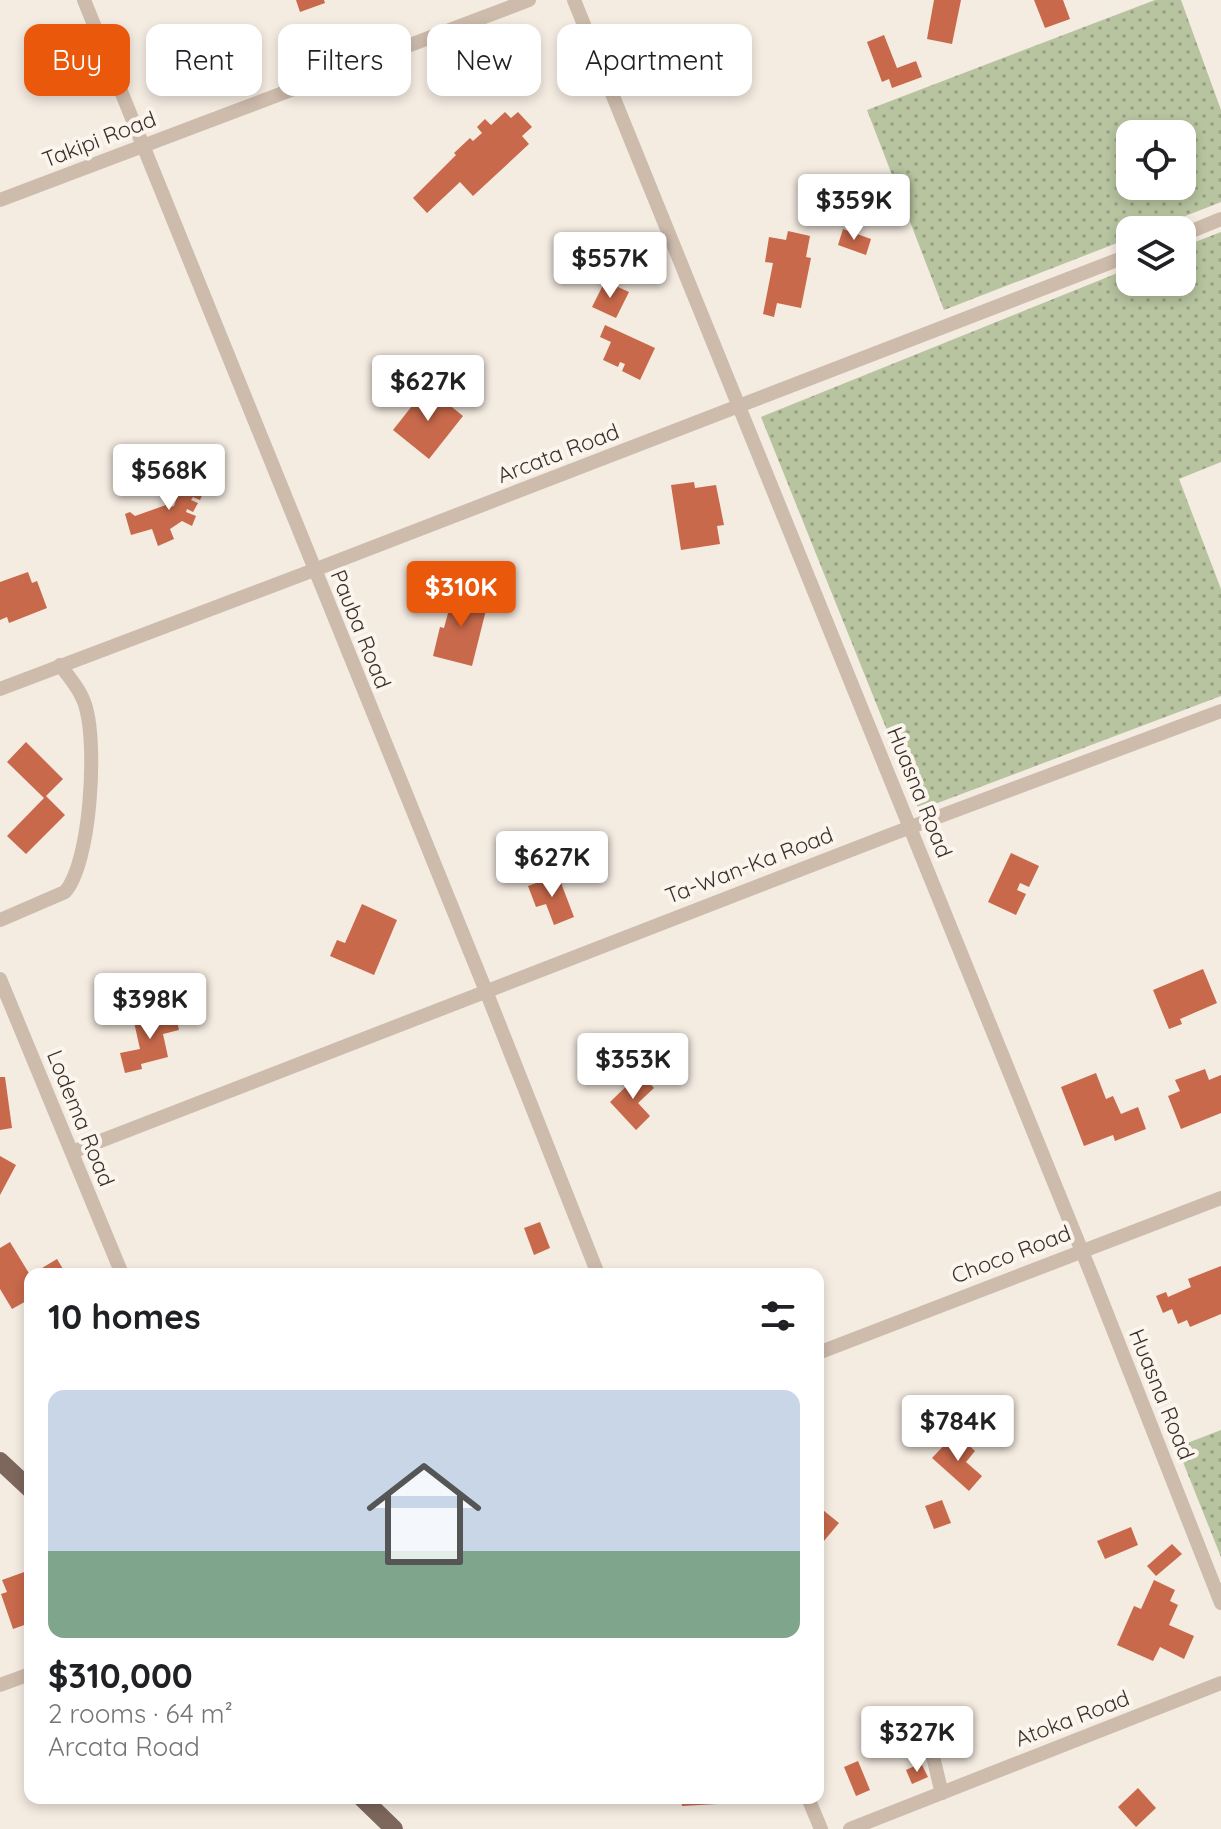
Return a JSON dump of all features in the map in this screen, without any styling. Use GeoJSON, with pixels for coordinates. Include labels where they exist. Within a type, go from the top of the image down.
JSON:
{"type":"FeatureCollection","features":[{"type":"Feature","properties":{"kind":"main road"},"geometry":{"type":"LineString","coordinates":[[0,1461],[24,1483]]}},
{"type":"Feature","properties":{"kind":"main road"},"geometry":{"type":"LineString","coordinates":[[368,1804],[394,1829]]}},
{"type":"Feature","properties":{"kind":"street","name":"Pauba Road"},"geometry":{"type":"LineString","coordinates":[[84,0],[596,1268]]}},
{"type":"Feature","properties":{"kind":"street","name":"Takipi Road"},"geometry":{"type":"LineString","coordinates":[[0,200],[529,0]]}},
{"type":"Feature","properties":{"kind":"street","name":"Huasna Road"},"geometry":{"type":"LineString","coordinates":[[574,0],[1221,1603]]}},
{"type":"Feature","properties":{"kind":"street"},"geometry":{"type":"LineString","coordinates":[[1196,229],[1221,219]]}},
{"type":"Feature","properties":{"kind":"street","name":"Arcata Road"},"geometry":{"type":"LineString","coordinates":[[0,689],[1116,260]]}},
{"type":"Feature","properties":{"kind":"street"},"geometry":{"type":"LineString","coordinates":[[0,920],[65,892],[77,873],[83,853],[92,757],[88,716],[84,699],[60,665]]}},
{"type":"Feature","properties":{"kind":"street","name":"Ta-Wan-Ka Road"},"geometry":{"type":"LineString","coordinates":[[72,1152],[910,827],[1221,711]]}},
{"type":"Feature","properties":{"kind":"street","name":"Lodema Road"},"geometry":{"type":"LineString","coordinates":[[0,979],[120,1268]]}},
{"type":"Feature","properties":{"kind":"street","name":"Choco Road"},"geometry":{"type":"LineString","coordinates":[[824,1351],[1221,1198]]}},
{"type":"Feature","properties":{"kind":"street"},"geometry":{"type":"LineString","coordinates":[[0,1685],[24,1676]]}},
{"type":"Feature","properties":{"kind":"street","name":"Atoka Road"},"geometry":{"type":"LineString","coordinates":[[850,1829],[1221,1683]]}},
{"type":"Feature","properties":{"kind":"street"},"geometry":{"type":"LineString","coordinates":[[882,1719],[902,1721],[917,1728],[926,1738],[942,1793]]}},
{"type":"Feature","properties":{"kind":"street"},"geometry":{"type":"LineString","coordinates":[[811,1804],[821,1829]]}},
{"type":"Feature","properties":{"kind":"green space"},"geometry":{"type":"Polygon","coordinates":[[[1155,0],[1181,0],[1221,110],[1221,202],[1186,216],[1116,216],[1116,243],[944,310],[867,110],[1155,0]]]}},
{"type":"Feature","properties":{"kind":"green space"},"geometry":{"type":"Polygon","coordinates":[[[1221,232],[1221,462],[1179,479],[1221,589],[1221,696],[919,810],[761,417],[1116,274],[1116,296],[1196,296],[1196,242],[1221,232]]]}},
{"type":"Feature","properties":{"kind":"green space"},"geometry":{"type":"Polygon","coordinates":[[[1221,1430],[1221,1557],[1177,1447],[1221,1430]]]}},
{"type":"Feature","properties":{"kind":"building"},"geometry":{"type":"Polygon","coordinates":[[[296,0],[324,0],[325,3],[300,12],[296,0]]]}},
{"type":"Feature","properties":{"kind":"building"},"geometry":{"type":"Polygon","coordinates":[[[934,0],[961,0],[952,44],[927,39],[934,0]]]}},
{"type":"Feature","properties":{"kind":"building"},"geometry":{"type":"Polygon","coordinates":[[[1034,0],[1063,0],[1070,19],[1045,28],[1034,0]]]}},
{"type":"Feature","properties":{"kind":"building"},"geometry":{"type":"Polygon","coordinates":[[[884,35],[897,68],[916,61],[922,77],[892,88],[889,79],[882,82],[867,42],[884,35]]]}},
{"type":"Feature","properties":{"kind":"building"},"geometry":{"type":"Polygon","coordinates":[[[505,112],[511,118],[518,112],[532,127],[522,136],[529,144],[473,196],[460,182],[427,213],[413,198],[456,155],[454,153],[470,138],[473,141],[482,133],[477,127],[485,119],[491,125],[505,112]]]}},
{"type":"Feature","properties":{"kind":"building"},"geometry":{"type":"Polygon","coordinates":[[[843,229],[871,239],[866,255],[838,245],[843,229]]]}},
{"type":"Feature","properties":{"kind":"building"},"geometry":{"type":"Polygon","coordinates":[[[788,231],[810,236],[806,257],[811,258],[801,308],[777,303],[774,317],[763,314],[773,263],[765,262],[769,237],[786,240],[788,231]]]}},
{"type":"Feature","properties":{"kind":"building"},"geometry":{"type":"Polygon","coordinates":[[[605,281],[629,292],[616,318],[592,307],[605,281]]]}},
{"type":"Feature","properties":{"kind":"building"},"geometry":{"type":"Polygon","coordinates":[[[605,325],[655,348],[640,380],[622,371],[625,364],[620,362],[618,367],[603,360],[611,342],[600,337],[605,325]]]}},
{"type":"Feature","properties":{"kind":"building"},"geometry":{"type":"Polygon","coordinates":[[[427,387],[463,416],[429,459],[393,430],[427,387]]]}},
{"type":"Feature","properties":{"kind":"building"},"geometry":{"type":"Polygon","coordinates":[[[192,472],[197,488],[204,491],[200,500],[193,497],[191,500],[198,503],[193,512],[187,509],[186,512],[196,516],[192,526],[182,521],[170,529],[174,539],[158,546],[152,529],[131,535],[125,514],[130,512],[135,516],[166,505],[167,508],[174,506],[180,489],[176,478],[192,472]]]}},
{"type":"Feature","properties":{"kind":"building"},"geometry":{"type":"Polygon","coordinates":[[[694,482],[695,488],[716,485],[724,525],[717,526],[720,544],[681,550],[671,485],[694,482]]]}},
{"type":"Feature","properties":{"kind":"building"},"geometry":{"type":"Polygon","coordinates":[[[28,572],[32,583],[37,581],[47,608],[9,623],[7,617],[0,620],[0,582],[28,572]]]}},
{"type":"Feature","properties":{"kind":"building"},"geometry":{"type":"Polygon","coordinates":[[[455,587],[477,593],[474,607],[486,610],[472,666],[433,656],[455,587]]]}},
{"type":"Feature","properties":{"kind":"building"},"geometry":{"type":"Polygon","coordinates":[[[26,742],[63,779],[46,796],[65,815],[26,854],[7,836],[44,798],[7,762],[26,742]]]}},
{"type":"Feature","properties":{"kind":"building"},"geometry":{"type":"Polygon","coordinates":[[[1011,853],[1039,866],[1029,887],[1020,883],[1017,890],[1026,894],[1016,915],[988,902],[1011,853]]]}},
{"type":"Feature","properties":{"kind":"building"},"geometry":{"type":"Polygon","coordinates":[[[558,875],[574,917],[554,925],[546,904],[536,907],[528,886],[558,875]]]}},
{"type":"Feature","properties":{"kind":"building"},"geometry":{"type":"Polygon","coordinates":[[[362,904],[397,920],[374,975],[330,956],[337,940],[345,943],[362,904]]]}},
{"type":"Feature","properties":{"kind":"building"},"geometry":{"type":"Polygon","coordinates":[[[1203,969],[1217,1003],[1180,1019],[1182,1024],[1169,1029],[1153,990],[1203,969]]]}},
{"type":"Feature","properties":{"kind":"building"},"geometry":{"type":"Polygon","coordinates":[[[175,1012],[179,1030],[163,1034],[168,1057],[141,1064],[142,1069],[125,1073],[120,1053],[140,1049],[134,1022],[175,1012]]]}},
{"type":"Feature","properties":{"kind":"building"},"geometry":{"type":"Polygon","coordinates":[[[1205,1069],[1209,1080],[1221,1075],[1221,1113],[1181,1129],[1168,1096],[1180,1091],[1175,1080],[1205,1069]]]}},
{"type":"Feature","properties":{"kind":"building"},"geometry":{"type":"Polygon","coordinates":[[[640,1073],[654,1088],[638,1103],[650,1116],[636,1130],[610,1102],[640,1073]]]}},
{"type":"Feature","properties":{"kind":"building"},"geometry":{"type":"Polygon","coordinates":[[[1096,1073],[1106,1099],[1113,1096],[1121,1114],[1138,1107],[1146,1129],[1115,1141],[1113,1135],[1084,1146],[1061,1087],[1096,1073]]]}},
{"type":"Feature","properties":{"kind":"building"},"geometry":{"type":"Polygon","coordinates":[[[0,1077],[5,1077],[12,1128],[0,1130],[0,1077]]]}},
{"type":"Feature","properties":{"kind":"building"},"geometry":{"type":"Polygon","coordinates":[[[0,1156],[16,1165],[0,1195],[0,1156]]]}},
{"type":"Feature","properties":{"kind":"building"},"geometry":{"type":"Polygon","coordinates":[[[540,1222],[550,1248],[534,1255],[524,1228],[540,1222]]]}},
{"type":"Feature","properties":{"kind":"building"},"geometry":{"type":"Polygon","coordinates":[[[10,1242],[26,1268],[24,1302],[12,1309],[0,1289],[0,1248],[10,1242]]]}},
{"type":"Feature","properties":{"kind":"building"},"geometry":{"type":"Polygon","coordinates":[[[57,1259],[62,1268],[42,1268],[57,1259]]]}},
{"type":"Feature","properties":{"kind":"building"},"geometry":{"type":"Polygon","coordinates":[[[1221,1266],[1221,1314],[1190,1327],[1187,1320],[1178,1324],[1172,1309],[1163,1313],[1156,1296],[1166,1292],[1168,1297],[1191,1287],[1188,1279],[1221,1266]]]}},
{"type":"Feature","properties":{"kind":"building"},"geometry":{"type":"Polygon","coordinates":[[[950,1439],[957,1446],[963,1440],[975,1451],[966,1462],[982,1476],[969,1491],[932,1458],[950,1439]]]}},
{"type":"Feature","properties":{"kind":"building"},"geometry":{"type":"Polygon","coordinates":[[[942,1500],[951,1523],[934,1529],[925,1506],[942,1500]]]}},
{"type":"Feature","properties":{"kind":"building"},"geometry":{"type":"Polygon","coordinates":[[[824,1511],[839,1523],[824,1541],[824,1511]]]}},
{"type":"Feature","properties":{"kind":"building"},"geometry":{"type":"Polygon","coordinates":[[[1131,1527],[1138,1545],[1105,1559],[1097,1541],[1131,1527]]]}},
{"type":"Feature","properties":{"kind":"building"},"geometry":{"type":"Polygon","coordinates":[[[1172,1544],[1182,1554],[1156,1576],[1147,1566],[1172,1544]]]}},
{"type":"Feature","properties":{"kind":"building"},"geometry":{"type":"Polygon","coordinates":[[[24,1572],[24,1625],[13,1629],[1,1594],[7,1592],[2,1580],[24,1572]]]}},
{"type":"Feature","properties":{"kind":"building"},"geometry":{"type":"Polygon","coordinates":[[[1154,1580],[1175,1590],[1170,1601],[1178,1605],[1169,1625],[1194,1636],[1184,1659],[1160,1647],[1153,1661],[1117,1645],[1134,1606],[1141,1609],[1154,1580]]]}},
{"type":"Feature","properties":{"kind":"building"},"geometry":{"type":"Polygon","coordinates":[[[858,1761],[870,1790],[856,1796],[844,1767],[858,1761]]]}},
{"type":"Feature","properties":{"kind":"building"},"geometry":{"type":"Polygon","coordinates":[[[921,1763],[928,1777],[912,1784],[906,1770],[921,1763]]]}},
{"type":"Feature","properties":{"kind":"building"},"geometry":{"type":"Polygon","coordinates":[[[1138,1788],[1156,1808],[1136,1827],[1118,1807],[1138,1788]]]}}]}
